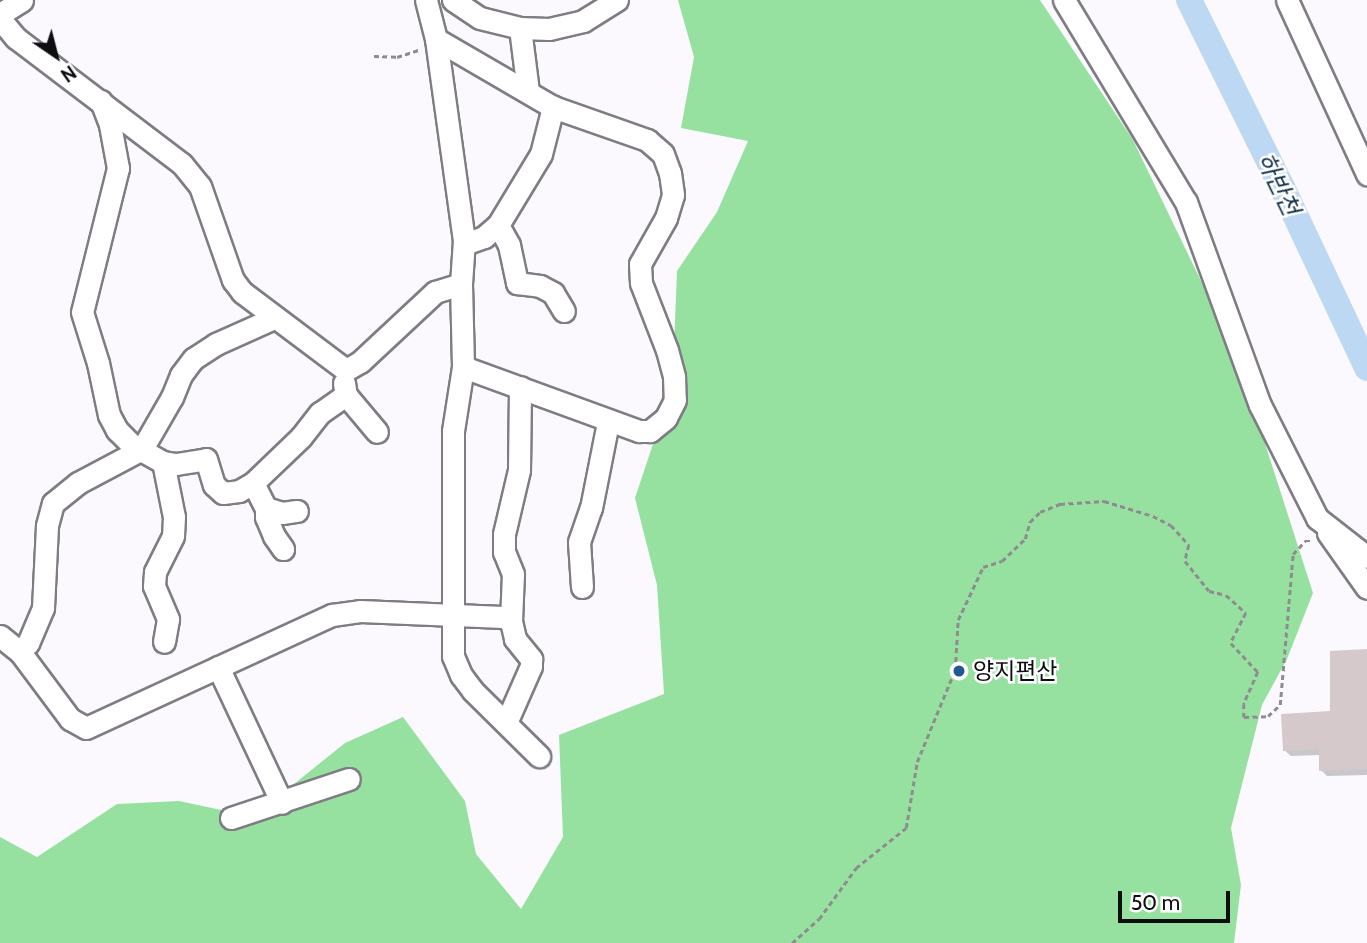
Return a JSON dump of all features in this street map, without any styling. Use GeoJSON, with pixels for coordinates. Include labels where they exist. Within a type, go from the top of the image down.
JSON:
{"type":"FeatureCollection","features":[{"type":"Feature","properties":{"kind":"street"},"geometry":{"type":"LineString","coordinates":[[22,0],[0,17],[16,38],[168,151],[200,186],[233,280],[242,292],[346,370]]}},
{"type":"Feature","properties":{"kind":"street"},"geometry":{"type":"LineString","coordinates":[[426,0],[436,39],[464,244],[461,284],[463,368],[453,431],[453,656],[461,675],[539,756]]}},
{"type":"Feature","properties":{"kind":"street"},"geometry":{"type":"LineString","coordinates":[[453,0],[480,18],[520,28],[549,29],[583,21],[617,0]]}},
{"type":"Feature","properties":{"kind":"street"},"geometry":{"type":"LineString","coordinates":[[1064,0],[1186,202],[1260,405],[1317,518],[1367,588]]}},
{"type":"Feature","properties":{"kind":"street"},"geometry":{"type":"LineString","coordinates":[[1287,0],[1367,174]]}},
{"type":"Feature","properties":{"kind":"street"},"geometry":{"type":"LineString","coordinates":[[520,28],[528,91]]}},
{"type":"Feature","properties":{"kind":"street"},"geometry":{"type":"LineString","coordinates":[[436,39],[553,107],[648,140],[663,154],[670,173],[673,195],[666,218],[640,264],[641,282],[667,350],[675,400],[666,418],[650,431],[639,432],[463,368]]}},
{"type":"Feature","properties":{"kind":"street"},"geometry":{"type":"LineString","coordinates":[[101,99],[110,125],[118,168],[102,221],[82,312],[98,363],[109,415],[117,430],[132,445],[163,462],[176,464],[206,459],[214,485],[223,493],[239,491],[253,483],[301,437],[320,413],[346,396]]}},
{"type":"Feature","properties":{"kind":"street"},"geometry":{"type":"LineString","coordinates":[[464,244],[484,237],[498,225],[541,154],[553,107]]}},
{"type":"Feature","properties":{"kind":"street"},"geometry":{"type":"LineString","coordinates":[[498,225],[509,245],[517,284],[540,286],[553,293],[565,311]]}},
{"type":"Feature","properties":{"kind":"street"},"geometry":{"type":"LineString","coordinates":[[346,370],[360,362],[435,292],[461,284]]}},
{"type":"Feature","properties":{"kind":"street"},"geometry":{"type":"LineString","coordinates":[[20,652],[28,643],[43,608],[47,526],[53,503],[65,491],[142,449],[172,397],[181,375],[193,359],[216,344],[274,318]]}},
{"type":"Feature","properties":{"kind":"street"},"geometry":{"type":"LineString","coordinates":[[346,370],[346,396],[377,432]]}},
{"type":"Feature","properties":{"kind":"street"},"geometry":{"type":"LineString","coordinates":[[506,723],[531,666],[531,659],[515,639],[511,621],[513,574],[504,552],[504,534],[519,470],[520,387]]}},
{"type":"Feature","properties":{"kind":"street"},"geometry":{"type":"LineString","coordinates":[[582,587],[579,542],[591,508],[608,422]]}},
{"type":"Feature","properties":{"kind":"street"},"geometry":{"type":"LineString","coordinates":[[163,462],[174,517],[173,536],[155,572],[154,586],[168,619],[164,642]]}},
{"type":"Feature","properties":{"kind":"street"},"geometry":{"type":"LineString","coordinates":[[253,483],[266,508],[266,517],[283,549]]}},
{"type":"Feature","properties":{"kind":"street"},"geometry":{"type":"LineString","coordinates":[[266,508],[282,513],[297,511]]}},
{"type":"Feature","properties":{"kind":"street"},"geometry":{"type":"LineString","coordinates":[[1317,518],[1367,557]]}},
{"type":"Feature","properties":{"kind":"street"},"geometry":{"type":"LineString","coordinates":[[0,636],[20,652],[70,719],[86,729],[332,615],[360,611],[454,613],[503,617],[511,621]]}},
{"type":"Feature","properties":{"kind":"street"},"geometry":{"type":"LineString","coordinates":[[218,667],[282,803]]}},
{"type":"Feature","properties":{"kind":"street"},"geometry":{"type":"LineString","coordinates":[[231,818],[349,779]]}},
{"type":"Feature","properties":{"kind":"path"},"geometry":{"type":"LineString","coordinates":[[374,56],[397,57],[419,50],[436,39]]}},
{"type":"Feature","properties":{"kind":"path"},"geometry":{"type":"LineString","coordinates":[[792,943],[819,919],[856,868],[906,828],[917,762],[955,670],[958,620],[984,567],[1002,561],[1025,539],[1030,523],[1040,512],[1060,504],[1104,501],[1153,516],[1171,525],[1189,545],[1185,561],[1209,591],[1226,595],[1246,613],[1231,643],[1258,672],[1244,704],[1244,717],[1268,716],[1280,705],[1293,554],[1305,541],[1334,542]]}},
{"type":"Feature","properties":{"kind":"green space"},"geometry":{"type":"Polygon","coordinates":[[[678,0],[1040,0],[1133,140],[1215,310],[1253,406],[1313,593],[1287,659],[1262,705],[1231,828],[1241,885],[1234,943],[0,943],[0,837],[37,857],[117,804],[179,801],[231,812],[279,796],[345,743],[403,717],[465,801],[476,854],[521,909],[563,837],[559,735],[664,694],[657,585],[635,498],[657,432],[674,347],[677,271],[717,212],[748,141],[681,128],[694,57],[678,0]]]}},
{"type":"Feature","properties":{"kind":"building"},"geometry":{"type":"Polygon","coordinates":[[[1367,649],[1367,769],[1319,771],[1319,749],[1283,751],[1281,714],[1330,711],[1330,651],[1367,649]]]}},
{"type":"Feature","properties":{"kind":"waterway","name":"하반천"},"geometry":{"type":"LineString","coordinates":[[1189,0],[1282,187],[1367,368]]}},
{"type":"Feature","properties":{"kind":"place","name":"양지편산"},"geometry":{"type":"Point","coordinates":[959,671]}}]}
